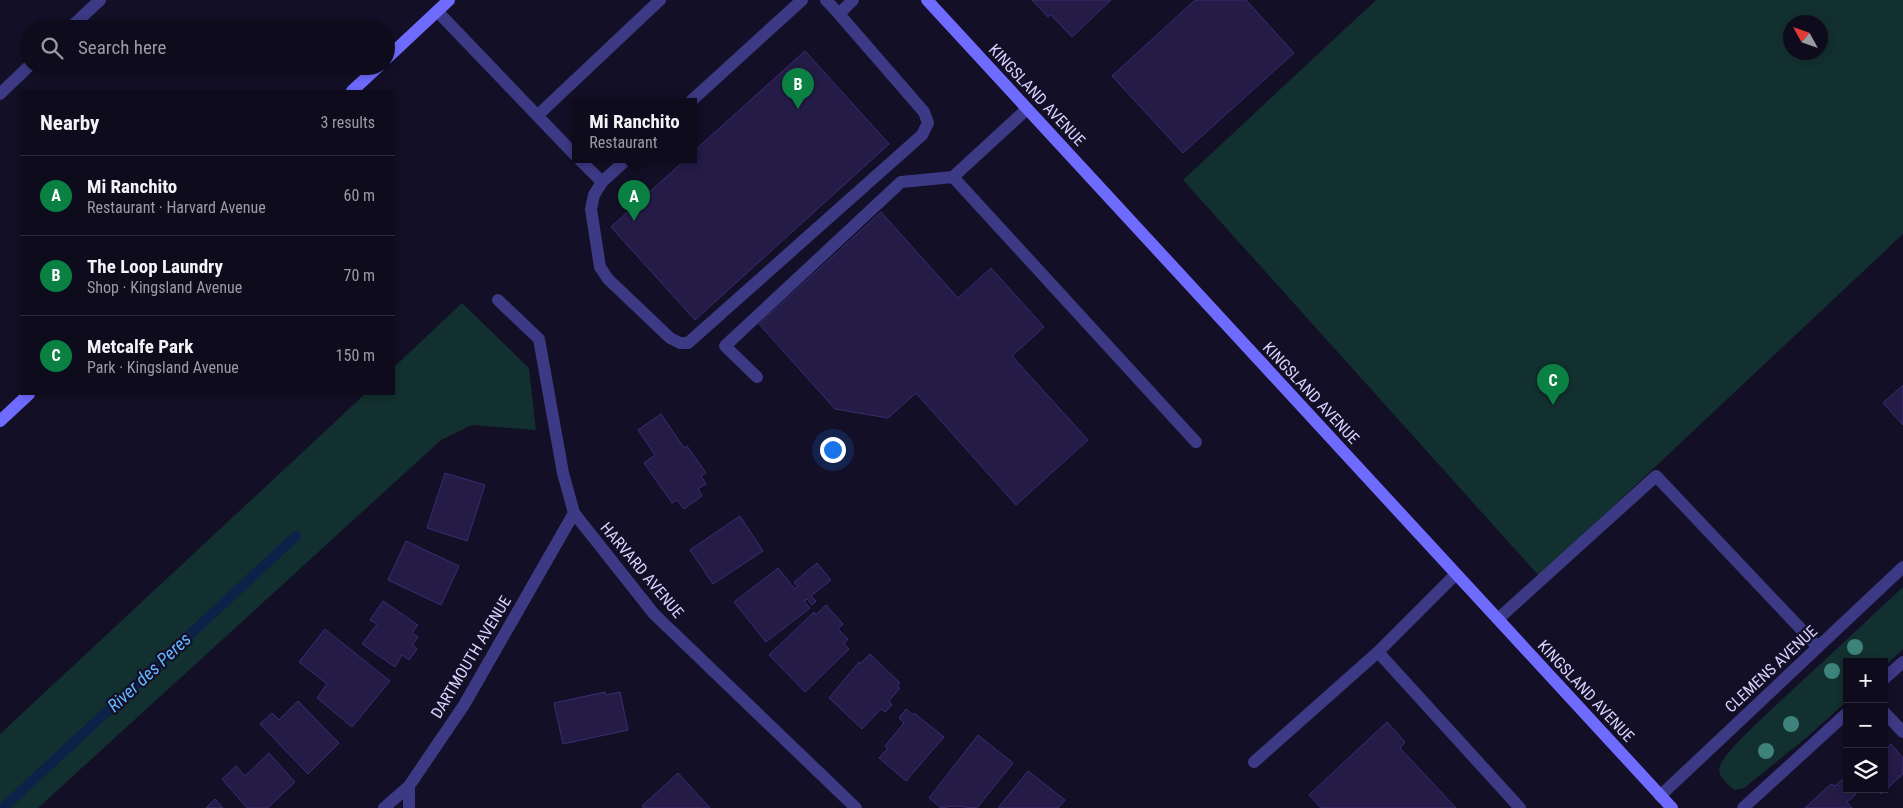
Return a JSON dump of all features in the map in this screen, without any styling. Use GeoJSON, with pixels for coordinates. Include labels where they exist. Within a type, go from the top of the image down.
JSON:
{"type":"FeatureCollection","features":[{"type":"Feature","properties":{"kind":"street"},"geometry":{"type":"LineString","coordinates":[[79,20],[100,0]]}},
{"type":"Feature","properties":{"kind":"street"},"geometry":{"type":"LineString","coordinates":[[395,51],[449,0]]}},
{"type":"Feature","properties":{"kind":"street"},"geometry":{"type":"LineString","coordinates":[[538,115],[660,0]]}},
{"type":"Feature","properties":{"kind":"street"},"geometry":{"type":"LineString","coordinates":[[694,98],[802,0]]}},
{"type":"Feature","properties":{"kind":"street"},"geometry":{"type":"LineString","coordinates":[[623,163],[602,182],[594,195],[591,209],[600,267],[608,279],[670,338],[680,343],[688,343],[922,134],[928,123],[924,112],[826,0]]}},
{"type":"Feature","properties":{"kind":"street"},"geometry":{"type":"LineString","coordinates":[[838,14],[854,0]]}},
{"type":"Feature","properties":{"kind":"street","name":"KINGSLAND AVENUE"},"geometry":{"type":"LineString","coordinates":[[927,0],[1672,808]]}},
{"type":"Feature","properties":{"kind":"street"},"geometry":{"type":"LineString","coordinates":[[437,11],[572,151]]}},
{"type":"Feature","properties":{"kind":"street"},"geometry":{"type":"LineString","coordinates":[[0,94],[20,75]]}},
{"type":"Feature","properties":{"kind":"street"},"geometry":{"type":"LineString","coordinates":[[353,90],[369,75]]}},
{"type":"Feature","properties":{"kind":"street"},"geometry":{"type":"LineString","coordinates":[[757,377],[725,346],[901,182],[953,177],[1027,109]]}},
{"type":"Feature","properties":{"kind":"street"},"geometry":{"type":"LineString","coordinates":[[583,163],[602,182]]}},
{"type":"Feature","properties":{"kind":"street"},"geometry":{"type":"LineString","coordinates":[[953,177],[1196,442]]}},
{"type":"Feature","properties":{"kind":"street","name":"HARVARD AVENUE"},"geometry":{"type":"LineString","coordinates":[[498,300],[539,339],[563,473],[574,513],[654,614],[856,808]]}},
{"type":"Feature","properties":{"kind":"street"},"geometry":{"type":"LineString","coordinates":[[0,421],[28,395]]}},
{"type":"Feature","properties":{"kind":"street"},"geometry":{"type":"LineString","coordinates":[[1498,619],[1656,476],[1818,647]]}},
{"type":"Feature","properties":{"kind":"street","name":"DARTMOUTH AVENUE"},"geometry":{"type":"LineString","coordinates":[[384,808],[409,786],[464,705],[574,513]]}},
{"type":"Feature","properties":{"kind":"street","name":"CLEMENS AVENUE"},"geometry":{"type":"LineString","coordinates":[[1660,796],[1903,567]]}},
{"type":"Feature","properties":{"kind":"street"},"geometry":{"type":"LineString","coordinates":[[1254,762],[1378,652],[1456,574]]}},
{"type":"Feature","properties":{"kind":"street"},"geometry":{"type":"LineString","coordinates":[[1378,652],[1520,808]]}},
{"type":"Feature","properties":{"kind":"street"},"geometry":{"type":"LineString","coordinates":[[1888,675],[1903,662]]}},
{"type":"Feature","properties":{"kind":"street"},"geometry":{"type":"LineString","coordinates":[[1888,716],[1903,732]]}},
{"type":"Feature","properties":{"kind":"street"},"geometry":{"type":"LineString","coordinates":[[1743,808],[1843,717]]}},
{"type":"Feature","properties":{"kind":"street"},"geometry":{"type":"LineString","coordinates":[[409,786],[409,808]]}},
{"type":"Feature","properties":{"kind":"green space"},"geometry":{"type":"Polygon","coordinates":[[[1376,0],[1903,0],[1903,234],[1539,576],[1183,180],[1376,0]]]}},
{"type":"Feature","properties":{"kind":"green space"},"geometry":{"type":"Polygon","coordinates":[[[462,303],[529,368],[536,430],[472,425],[441,440],[38,808],[0,808],[0,734],[364,395],[395,395],[395,366],[462,303]]]}},
{"type":"Feature","properties":{"kind":"green space"},"geometry":{"type":"Polygon","coordinates":[[[1903,587],[1903,649],[1888,663],[1888,658],[1843,658],[1843,705],[1806,738],[1744,788],[1735,790],[1721,777],[1720,766],[1744,735],[1903,587]]]}},
{"type":"Feature","properties":{"kind":"building"},"geometry":{"type":"Polygon","coordinates":[[[1032,0],[1111,0],[1072,37],[1051,15],[1048,17],[1032,0]]]}},
{"type":"Feature","properties":{"kind":"building"},"geometry":{"type":"Polygon","coordinates":[[[1195,0],[1246,0],[1294,53],[1183,153],[1112,76],[1195,0]]]}},
{"type":"Feature","properties":{"kind":"building"},"geometry":{"type":"Polygon","coordinates":[[[805,51],[889,144],[695,320],[611,227],[682,163],[697,163],[697,148],[805,51]]]}},
{"type":"Feature","properties":{"kind":"building"},"geometry":{"type":"Polygon","coordinates":[[[881,212],[958,298],[991,268],[1044,327],[1012,356],[1088,440],[1016,505],[916,393],[888,418],[835,409],[759,324],[881,212]]]}},
{"type":"Feature","properties":{"kind":"building"},"geometry":{"type":"Polygon","coordinates":[[[1903,385],[1903,425],[1883,403],[1903,385]]]}},
{"type":"Feature","properties":{"kind":"building"},"geometry":{"type":"Polygon","coordinates":[[[661,414],[684,448],[687,446],[706,473],[701,476],[706,484],[698,489],[702,496],[684,509],[677,500],[672,503],[644,463],[655,455],[638,430],[661,414]]]}},
{"type":"Feature","properties":{"kind":"building"},"geometry":{"type":"Polygon","coordinates":[[[445,473],[485,485],[467,541],[427,528],[445,473]]]}},
{"type":"Feature","properties":{"kind":"building"},"geometry":{"type":"Polygon","coordinates":[[[740,516],[763,551],[713,584],[690,550],[740,516]]]}},
{"type":"Feature","properties":{"kind":"building"},"geometry":{"type":"Polygon","coordinates":[[[406,541],[459,566],[441,605],[388,580],[406,541]]]}},
{"type":"Feature","properties":{"kind":"building"},"geometry":{"type":"Polygon","coordinates":[[[817,563],[831,580],[811,596],[816,601],[812,605],[807,599],[804,601],[810,608],[766,642],[734,602],[778,568],[795,589],[798,587],[794,582],[817,563]]]}},
{"type":"Feature","properties":{"kind":"building"},"geometry":{"type":"Polygon","coordinates":[[[383,601],[418,625],[412,633],[418,637],[412,645],[417,649],[409,660],[402,655],[395,667],[362,644],[377,624],[370,620],[383,601]]]}},
{"type":"Feature","properties":{"kind":"building"},"geometry":{"type":"Polygon","coordinates":[[[826,605],[843,624],[838,629],[848,639],[844,644],[849,649],[805,692],[769,655],[814,612],[816,615],[826,605]]]}},
{"type":"Feature","properties":{"kind":"building"},"geometry":{"type":"Polygon","coordinates":[[[325,629],[390,681],[352,727],[317,698],[327,684],[299,662],[325,629]]]}},
{"type":"Feature","properties":{"kind":"building"},"geometry":{"type":"Polygon","coordinates":[[[870,654],[900,683],[897,686],[900,688],[889,701],[892,705],[885,712],[881,709],[862,729],[829,698],[859,662],[861,663],[870,654]]]}},
{"type":"Feature","properties":{"kind":"building"},"geometry":{"type":"Polygon","coordinates":[[[605,692],[606,695],[620,692],[628,730],[563,744],[554,703],[605,692]]]}},
{"type":"Feature","properties":{"kind":"building"},"geometry":{"type":"Polygon","coordinates":[[[298,701],[339,743],[308,774],[260,724],[272,713],[279,720],[298,701]]]}},
{"type":"Feature","properties":{"kind":"building"},"geometry":{"type":"Polygon","coordinates":[[[906,709],[913,715],[914,713],[944,737],[906,781],[879,758],[888,748],[885,746],[904,723],[899,718],[906,709]]]}},
{"type":"Feature","properties":{"kind":"building"},"geometry":{"type":"Polygon","coordinates":[[[1387,722],[1405,742],[1400,748],[1456,808],[1321,808],[1309,795],[1387,722]]]}},
{"type":"Feature","properties":{"kind":"building"},"geometry":{"type":"Polygon","coordinates":[[[978,735],[1013,763],[977,808],[953,806],[941,808],[929,798],[978,735]]]}},
{"type":"Feature","properties":{"kind":"building"},"geometry":{"type":"Polygon","coordinates":[[[1891,744],[1903,758],[1903,774],[1888,788],[1888,748],[1891,744]]]}},
{"type":"Feature","properties":{"kind":"building"},"geometry":{"type":"Polygon","coordinates":[[[269,753],[295,782],[268,808],[247,808],[222,779],[236,766],[245,776],[269,753]]]}},
{"type":"Feature","properties":{"kind":"building"},"geometry":{"type":"Polygon","coordinates":[[[1028,771],[1065,800],[1058,808],[998,808],[1028,771]]]}},
{"type":"Feature","properties":{"kind":"building"},"geometry":{"type":"Polygon","coordinates":[[[678,773],[710,808],[644,808],[642,806],[678,773]]]}},
{"type":"Feature","properties":{"kind":"building"},"geometry":{"type":"Polygon","coordinates":[[[1843,779],[1843,793],[1856,794],[1847,802],[1852,808],[1805,808],[1831,784],[1835,786],[1843,779]]]}},
{"type":"Feature","properties":{"kind":"building"},"geometry":{"type":"Polygon","coordinates":[[[215,799],[223,808],[206,808],[215,799]]]}},
{"type":"Feature","properties":{"kind":"waterway","name":"River des Peres"},"geometry":{"type":"LineString","coordinates":[[3,808],[296,536]]}},
{"type":"Feature","properties":{"kind":"place","name":"The Loop Laundry"},"geometry":{"type":"Point","coordinates":[798,109]}},
{"type":"Feature","properties":{"kind":"place","name":"Mi Ranchito"},"geometry":{"type":"Point","coordinates":[634,221]}},
{"type":"Feature","properties":{"kind":"place","name":"Metcalfe Park"},"geometry":{"type":"Point","coordinates":[1553,405]}}]}
